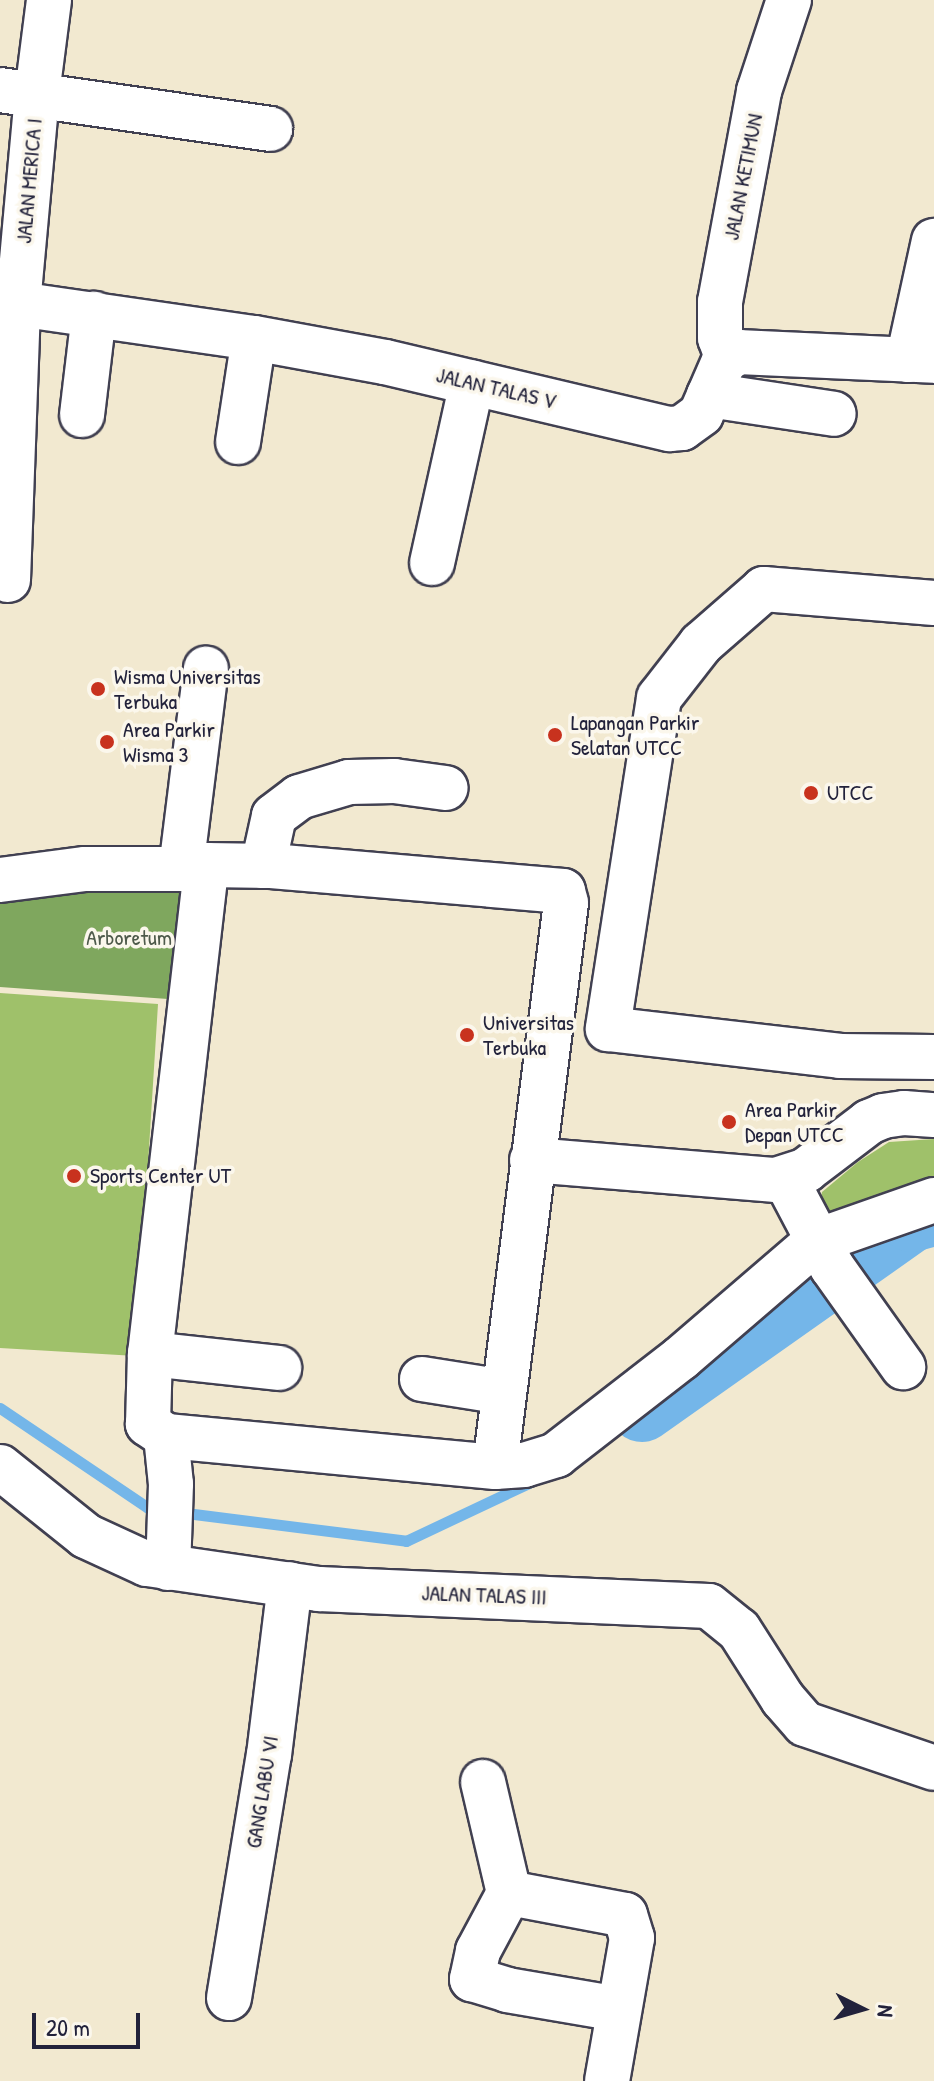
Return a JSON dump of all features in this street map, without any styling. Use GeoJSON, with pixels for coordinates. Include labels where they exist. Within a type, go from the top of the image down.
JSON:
{"type":"FeatureCollection","features":[{"type":"Feature","properties":{"kind":"street","name":"JALAN MERICA I"},"geometry":{"type":"LineString","coordinates":[[8,580],[18,304],[18,92],[49,0]]}},
{"type":"Feature","properties":{"kind":"street","name":"JALAN KETIMUN"},"geometry":{"type":"LineString","coordinates":[[718,376],[720,302],[759,91],[789,0]]}},
{"type":"Feature","properties":{"kind":"street"},"geometry":{"type":"LineString","coordinates":[[18,92],[270,129]]}},
{"type":"Feature","properties":{"kind":"street"},"geometry":{"type":"LineString","coordinates":[[718,376],[746,351],[921,361],[934,241]]}},
{"type":"Feature","properties":{"kind":"street","name":"JALAN TALAS V"},"geometry":{"type":"LineString","coordinates":[[18,304],[254,338],[472,382],[669,429],[691,424],[701,414],[718,376]]}},
{"type":"Feature","properties":{"kind":"street"},"geometry":{"type":"LineString","coordinates":[[82,415],[94,314]]}},
{"type":"Feature","properties":{"kind":"street"},"geometry":{"type":"LineString","coordinates":[[238,442],[254,338]]}},
{"type":"Feature","properties":{"kind":"street"},"geometry":{"type":"LineString","coordinates":[[718,376],[834,414]]}},
{"type":"Feature","properties":{"kind":"street"},"geometry":{"type":"LineString","coordinates":[[432,563],[472,382]]}},
{"type":"Feature","properties":{"kind":"street"},"geometry":{"type":"LineString","coordinates":[[934,603],[764,589],[701,644],[659,698],[608,1029],[840,1056],[934,1057]]}},
{"type":"Feature","properties":{"kind":"street"},"geometry":{"type":"LineString","coordinates":[[206,669],[194,867],[150,1354],[148,1424],[166,1436],[495,1467],[524,1465],[556,1455],[681,1358],[825,1254],[934,1200]]}},
{"type":"Feature","properties":{"kind":"street"},"geometry":{"type":"LineString","coordinates":[[263,866],[274,816],[299,797],[349,782],[394,781],[446,788]]}},
{"type":"Feature","properties":{"kind":"street"},"geometry":{"type":"LineString","coordinates":[[0,880],[85,869],[263,866],[557,888],[563,891],[566,903],[495,1467]]}},
{"type":"Feature","properties":{"kind":"street"},"geometry":{"type":"LineString","coordinates":[[566,903],[625,912]]}},
{"type":"Feature","properties":{"kind":"street"},"geometry":{"type":"LineString","coordinates":[[532,1160],[763,1181],[785,1178],[806,1170],[869,1122],[883,1116],[904,1113],[934,1115]]}},
{"type":"Feature","properties":{"kind":"street"},"geometry":{"type":"LineString","coordinates":[[785,1178],[825,1254],[867,1321],[903,1367]]}},
{"type":"Feature","properties":{"kind":"street"},"geometry":{"type":"LineString","coordinates":[[150,1354],[279,1368]]}},
{"type":"Feature","properties":{"kind":"street"},"geometry":{"type":"LineString","coordinates":[[422,1379],[504,1392]]}},
{"type":"Feature","properties":{"kind":"street"},"geometry":{"type":"LineString","coordinates":[[166,1436],[171,1484],[169,1548]]}},
{"type":"Feature","properties":{"kind":"street","name":"JALAN TALAS III"},"geometry":{"type":"LineString","coordinates":[[0,1467],[86,1536],[125,1556],[169,1548],[290,1584],[319,1589],[709,1606],[739,1630],[783,1699],[805,1724],[934,1768]]}},
{"type":"Feature","properties":{"kind":"street","name":"GANG LABU VI"},"geometry":{"type":"LineString","coordinates":[[229,1998],[269,1755],[290,1584]]}},
{"type":"Feature","properties":{"kind":"street"},"geometry":{"type":"LineString","coordinates":[[483,1782],[509,1893],[478,1951],[472,1979],[507,1990],[618,2009]]}},
{"type":"Feature","properties":{"kind":"street"},"geometry":{"type":"LineString","coordinates":[[509,1893],[625,1915],[632,1938],[607,2081]]}},
{"type":"Feature","properties":{"kind":"green space","name":"Arboretum"},"geometry":{"type":"Polygon","coordinates":[[[195,878],[182,1000],[0,987],[0,895],[195,878]]]}},
{"type":"Feature","properties":{"kind":"green space","name":"Sports Center UT"},"geometry":{"type":"Polygon","coordinates":[[[0,993],[158,1004],[136,1356],[0,1348],[0,993]]]}},
{"type":"Feature","properties":{"kind":"green space"},"geometry":{"type":"Polygon","coordinates":[[[934,1139],[934,1188],[818,1217],[822,1192],[858,1162],[889,1142],[934,1139]]]}},
{"type":"Feature","properties":{"kind":"waterway"},"geometry":{"type":"LineString","coordinates":[[642,1409],[911,1219],[934,1213]]}},
{"type":"Feature","properties":{"kind":"waterway"},"geometry":{"type":"LineString","coordinates":[[0,1408],[148,1508],[161,1509]]}},
{"type":"Feature","properties":{"kind":"waterway"},"geometry":{"type":"LineString","coordinates":[[178,1512],[406,1541],[533,1481]]}},
{"type":"Feature","properties":{"kind":"place","name":"Wisma Universitas Terbuka"},"geometry":{"type":"Point","coordinates":[98,689]}},
{"type":"Feature","properties":{"kind":"place","name":"Lapangan Parkir Selatan UTCC"},"geometry":{"type":"Point","coordinates":[555,735]}},
{"type":"Feature","properties":{"kind":"place","name":"Area Parkir Wisma 3"},"geometry":{"type":"Point","coordinates":[107,742]}},
{"type":"Feature","properties":{"kind":"place","name":"UTCC"},"geometry":{"type":"Point","coordinates":[811,793]}},
{"type":"Feature","properties":{"kind":"place","name":"Universitas Terbuka"},"geometry":{"type":"Point","coordinates":[467,1035]}},
{"type":"Feature","properties":{"kind":"place","name":"Area Parkir Depan UTCC"},"geometry":{"type":"Point","coordinates":[729,1122]}},
{"type":"Feature","properties":{"kind":"place","name":"Sports Center UT"},"geometry":{"type":"Point","coordinates":[74,1176]}}]}
